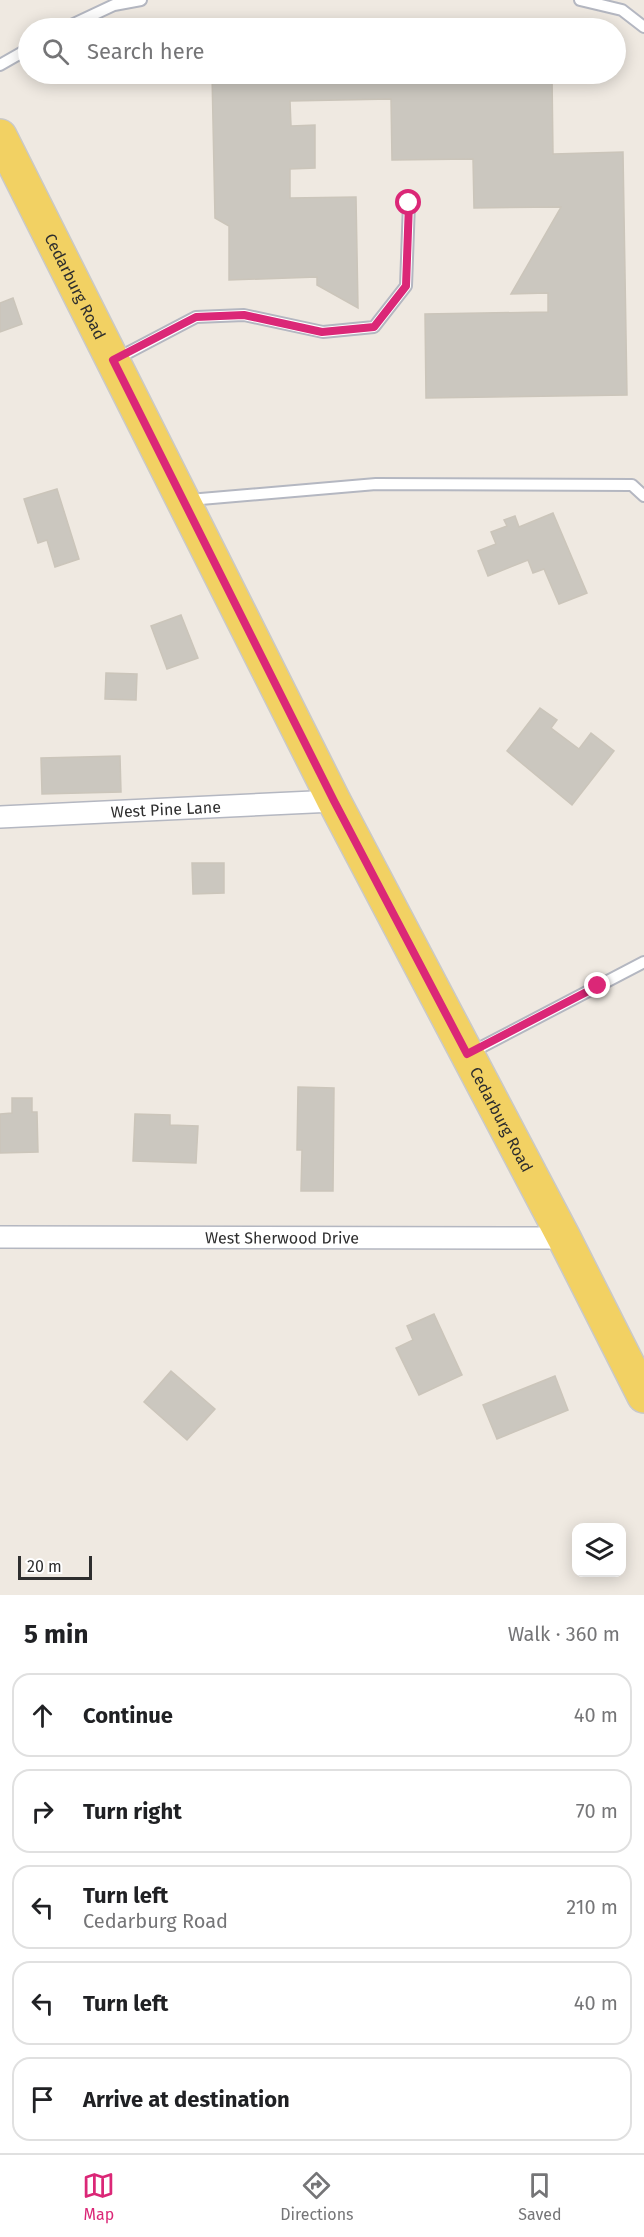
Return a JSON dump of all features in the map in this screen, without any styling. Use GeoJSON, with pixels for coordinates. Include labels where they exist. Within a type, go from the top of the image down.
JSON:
{"type":"FeatureCollection","features":[{"type":"Feature","properties":{"kind":"main road","name":"Cedarburg Road"},"geometry":{"type":"LineString","coordinates":[[0,136],[334,801],[564,1238],[644,1396]]}},
{"type":"Feature","properties":{"kind":"street","name":"West Pine Lane"},"geometry":{"type":"LineString","coordinates":[[0,817],[334,801]]}},
{"type":"Feature","properties":{"kind":"street","name":"West Sherwood Drive"},"geometry":{"type":"LineString","coordinates":[[0,1237],[564,1238]]}},
{"type":"Feature","properties":{"kind":"lane"},"geometry":{"type":"LineString","coordinates":[[86,18],[114,5],[141,0]]}},
{"type":"Feature","properties":{"kind":"lane"},"geometry":{"type":"LineString","coordinates":[[580,0],[622,10],[644,27]]}},
{"type":"Feature","properties":{"kind":"lane"},"geometry":{"type":"LineString","coordinates":[[0,65],[18,55]]}},
{"type":"Feature","properties":{"kind":"lane"},"geometry":{"type":"LineString","coordinates":[[113,360],[196,317],[244,315],[322,332],[374,327],[406,286],[409,203]]}},
{"type":"Feature","properties":{"kind":"lane"},"geometry":{"type":"LineString","coordinates":[[182,501],[376,484],[632,485],[644,496]]}},
{"type":"Feature","properties":{"kind":"lane"},"geometry":{"type":"LineString","coordinates":[[467,1054],[644,962]]}},
{"type":"Feature","properties":{"kind":"building"},"geometry":{"type":"Polygon","coordinates":[[[212,84],[552,84],[553,154],[623,152],[627,395],[426,398],[425,314],[548,312],[548,293],[511,294],[561,207],[474,208],[473,159],[392,160],[391,99],[290,101],[291,126],[315,125],[315,168],[290,169],[290,198],[356,197],[358,308],[317,285],[317,277],[229,280],[229,226],[215,218],[212,84]]]}},
{"type":"Feature","properties":{"kind":"building"},"geometry":{"type":"Polygon","coordinates":[[[13,298],[22,324],[0,332],[0,303],[13,298]]]}},
{"type":"Feature","properties":{"kind":"building"},"geometry":{"type":"Polygon","coordinates":[[[57,489],[79,559],[55,567],[47,540],[38,543],[24,499],[57,489]]]}},
{"type":"Feature","properties":{"kind":"building"},"geometry":{"type":"Polygon","coordinates":[[[553,513],[587,593],[559,604],[544,569],[533,573],[528,560],[488,576],[478,551],[496,544],[491,532],[507,526],[504,520],[515,516],[519,527],[553,513]]]}},
{"type":"Feature","properties":{"kind":"building"},"geometry":{"type":"Polygon","coordinates":[[[181,615],[198,658],[167,669],[151,626],[181,615]]]}},
{"type":"Feature","properties":{"kind":"building"},"geometry":{"type":"Polygon","coordinates":[[[106,673],[137,674],[136,700],[105,699],[106,673]]]}},
{"type":"Feature","properties":{"kind":"building"},"geometry":{"type":"Polygon","coordinates":[[[540,708],[557,720],[551,728],[579,749],[591,733],[614,751],[572,805],[507,751],[540,708]]]}},
{"type":"Feature","properties":{"kind":"building"},"geometry":{"type":"Polygon","coordinates":[[[120,756],[121,792],[42,794],[41,758],[120,756]]]}},
{"type":"Feature","properties":{"kind":"building"},"geometry":{"type":"Polygon","coordinates":[[[192,863],[224,863],[224,893],[193,894],[192,863]]]}},
{"type":"Feature","properties":{"kind":"building"},"geometry":{"type":"Polygon","coordinates":[[[298,1087],[334,1088],[333,1191],[301,1191],[302,1150],[297,1150],[298,1087]]]}},
{"type":"Feature","properties":{"kind":"building"},"geometry":{"type":"Polygon","coordinates":[[[12,1098],[32,1098],[32,1112],[37,1112],[38,1152],[0,1153],[0,1114],[12,1113],[12,1098]]]}},
{"type":"Feature","properties":{"kind":"building"},"geometry":{"type":"Polygon","coordinates":[[[135,1114],[170,1115],[170,1125],[198,1126],[196,1163],[133,1161],[135,1114]]]}},
{"type":"Feature","properties":{"kind":"building"},"geometry":{"type":"Polygon","coordinates":[[[434,1314],[462,1375],[419,1395],[396,1348],[413,1340],[407,1326],[434,1314]]]}},
{"type":"Feature","properties":{"kind":"building"},"geometry":{"type":"Polygon","coordinates":[[[171,1371],[215,1409],[187,1440],[144,1402],[171,1371]]]}},
{"type":"Feature","properties":{"kind":"building"},"geometry":{"type":"Polygon","coordinates":[[[555,1376],[568,1410],[497,1439],[483,1405],[555,1376]]]}},
{"type":"Feature","properties":{"kind":"route"},"geometry":{"type":"LineString","coordinates":[[409,203],[406,286],[374,327],[322,332],[244,315],[196,317],[113,360],[334,801],[467,1054],[598,986]]}}]}
